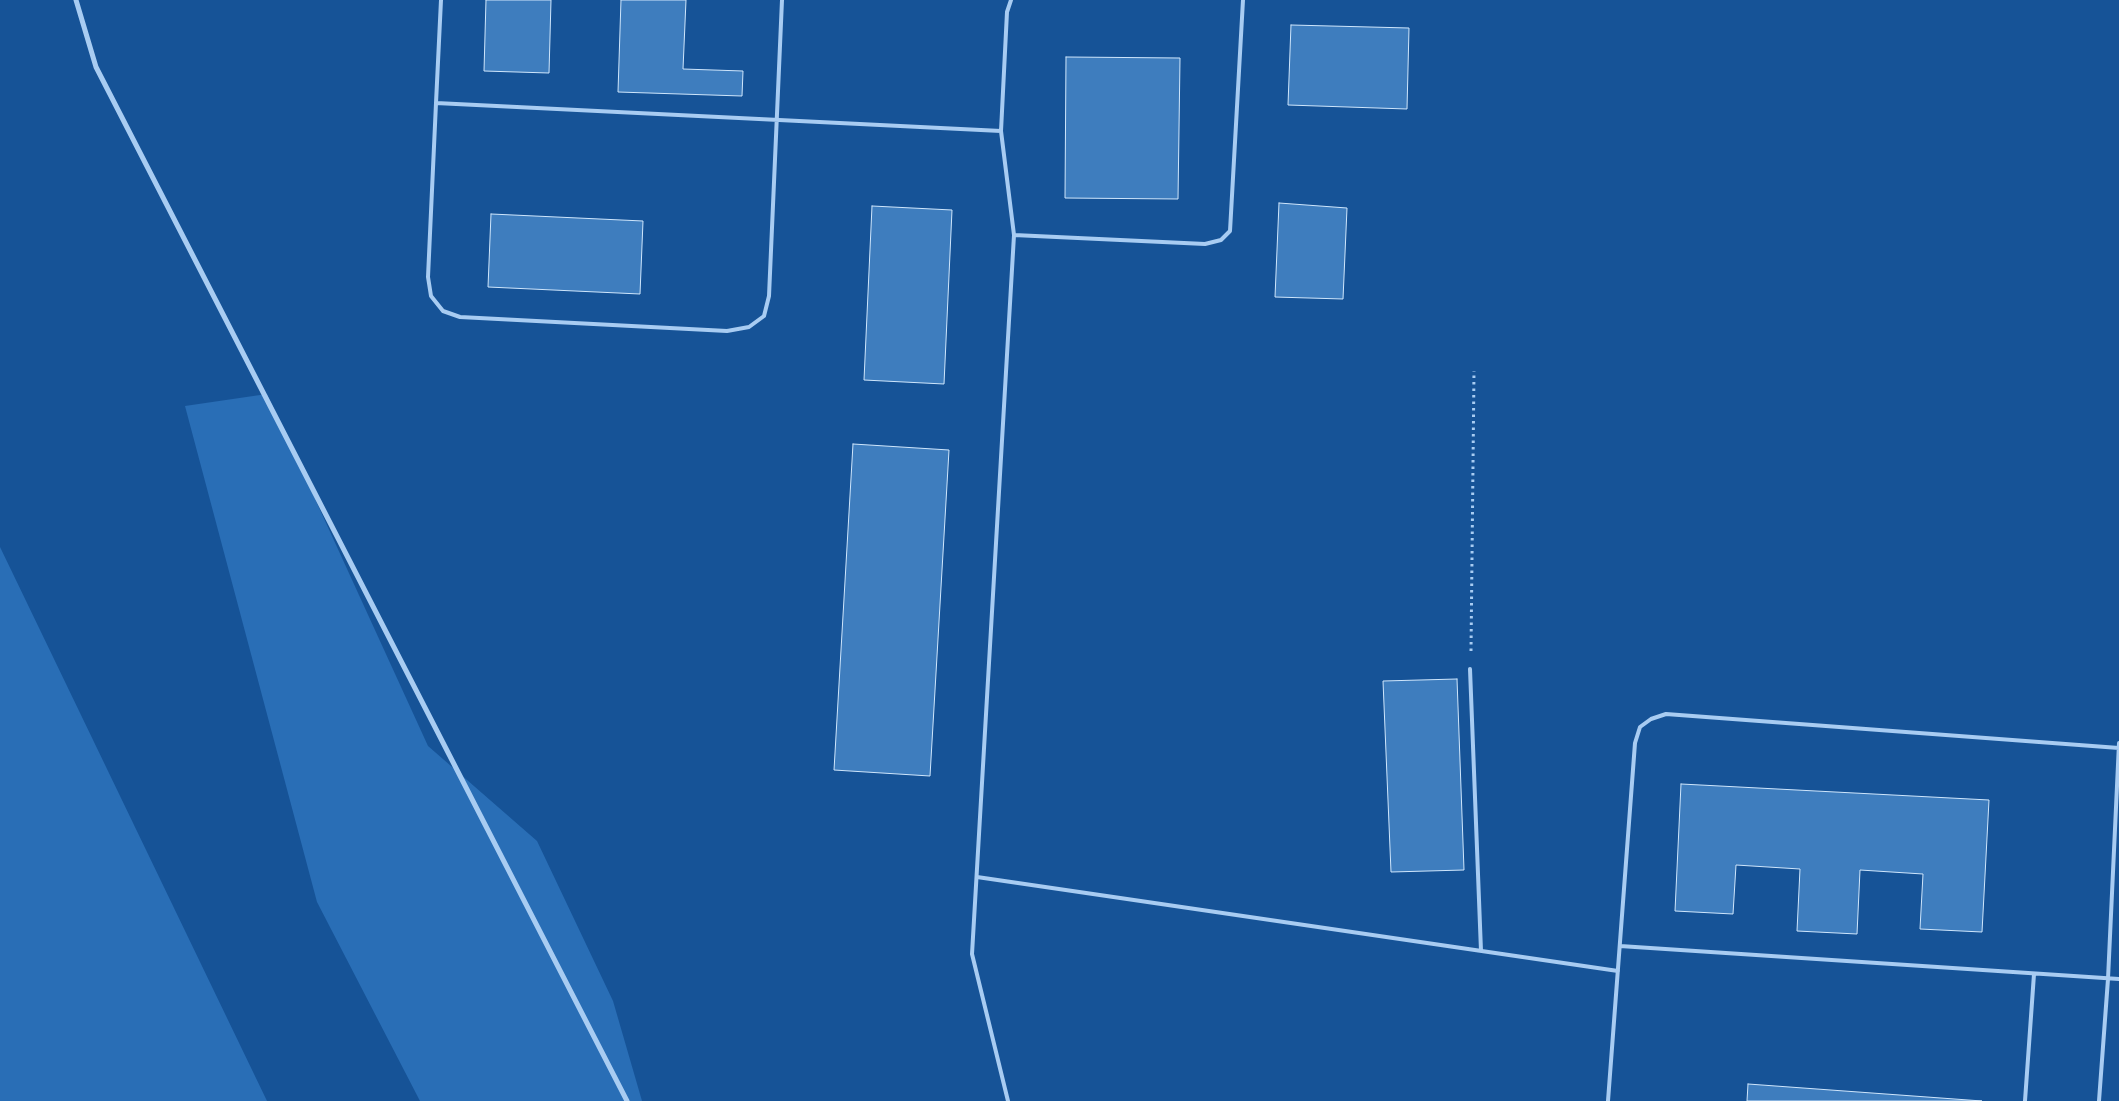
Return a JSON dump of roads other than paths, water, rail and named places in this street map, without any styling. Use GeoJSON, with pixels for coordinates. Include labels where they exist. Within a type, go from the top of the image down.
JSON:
{"type":"FeatureCollection","features":[{"type":"Feature","properties":{"kind":"street"},"geometry":{"type":"LineString","coordinates":[[76,0],[96,67],[627,1101]]}},
{"type":"Feature","properties":{"kind":"lane"},"geometry":{"type":"LineString","coordinates":[[441,0],[428,276],[432,296],[443,311],[460,318],[728,331],[749,328],[764,316],[769,296],[782,0]]}},
{"type":"Feature","properties":{"kind":"lane"},"geometry":{"type":"LineString","coordinates":[[1008,1101],[972,954],[1014,235],[1001,130],[1007,12],[1011,0]]}},
{"type":"Feature","properties":{"kind":"lane"},"geometry":{"type":"LineString","coordinates":[[1014,235],[1205,244],[1221,240],[1230,231],[1243,0]]}},
{"type":"Feature","properties":{"kind":"lane"},"geometry":{"type":"LineString","coordinates":[[436,103],[1001,130]]}},
{"type":"Feature","properties":{"kind":"lane"},"geometry":{"type":"LineString","coordinates":[[1470,669],[1481,951]]}},
{"type":"Feature","properties":{"kind":"lane"},"geometry":{"type":"LineString","coordinates":[[1608,1101],[1634,743],[1640,727],[1651,718],[1666,714],[2119,748]]}},
{"type":"Feature","properties":{"kind":"lane"},"geometry":{"type":"LineString","coordinates":[[2099,1101],[2108,979],[2119,743]]}},
{"type":"Feature","properties":{"kind":"lane"},"geometry":{"type":"LineString","coordinates":[[976,877],[1618,971]]}},
{"type":"Feature","properties":{"kind":"lane"},"geometry":{"type":"LineString","coordinates":[[1620,946],[2119,979]]}},
{"type":"Feature","properties":{"kind":"lane"},"geometry":{"type":"LineString","coordinates":[[2025,1101],[2034,974]]}}]}
